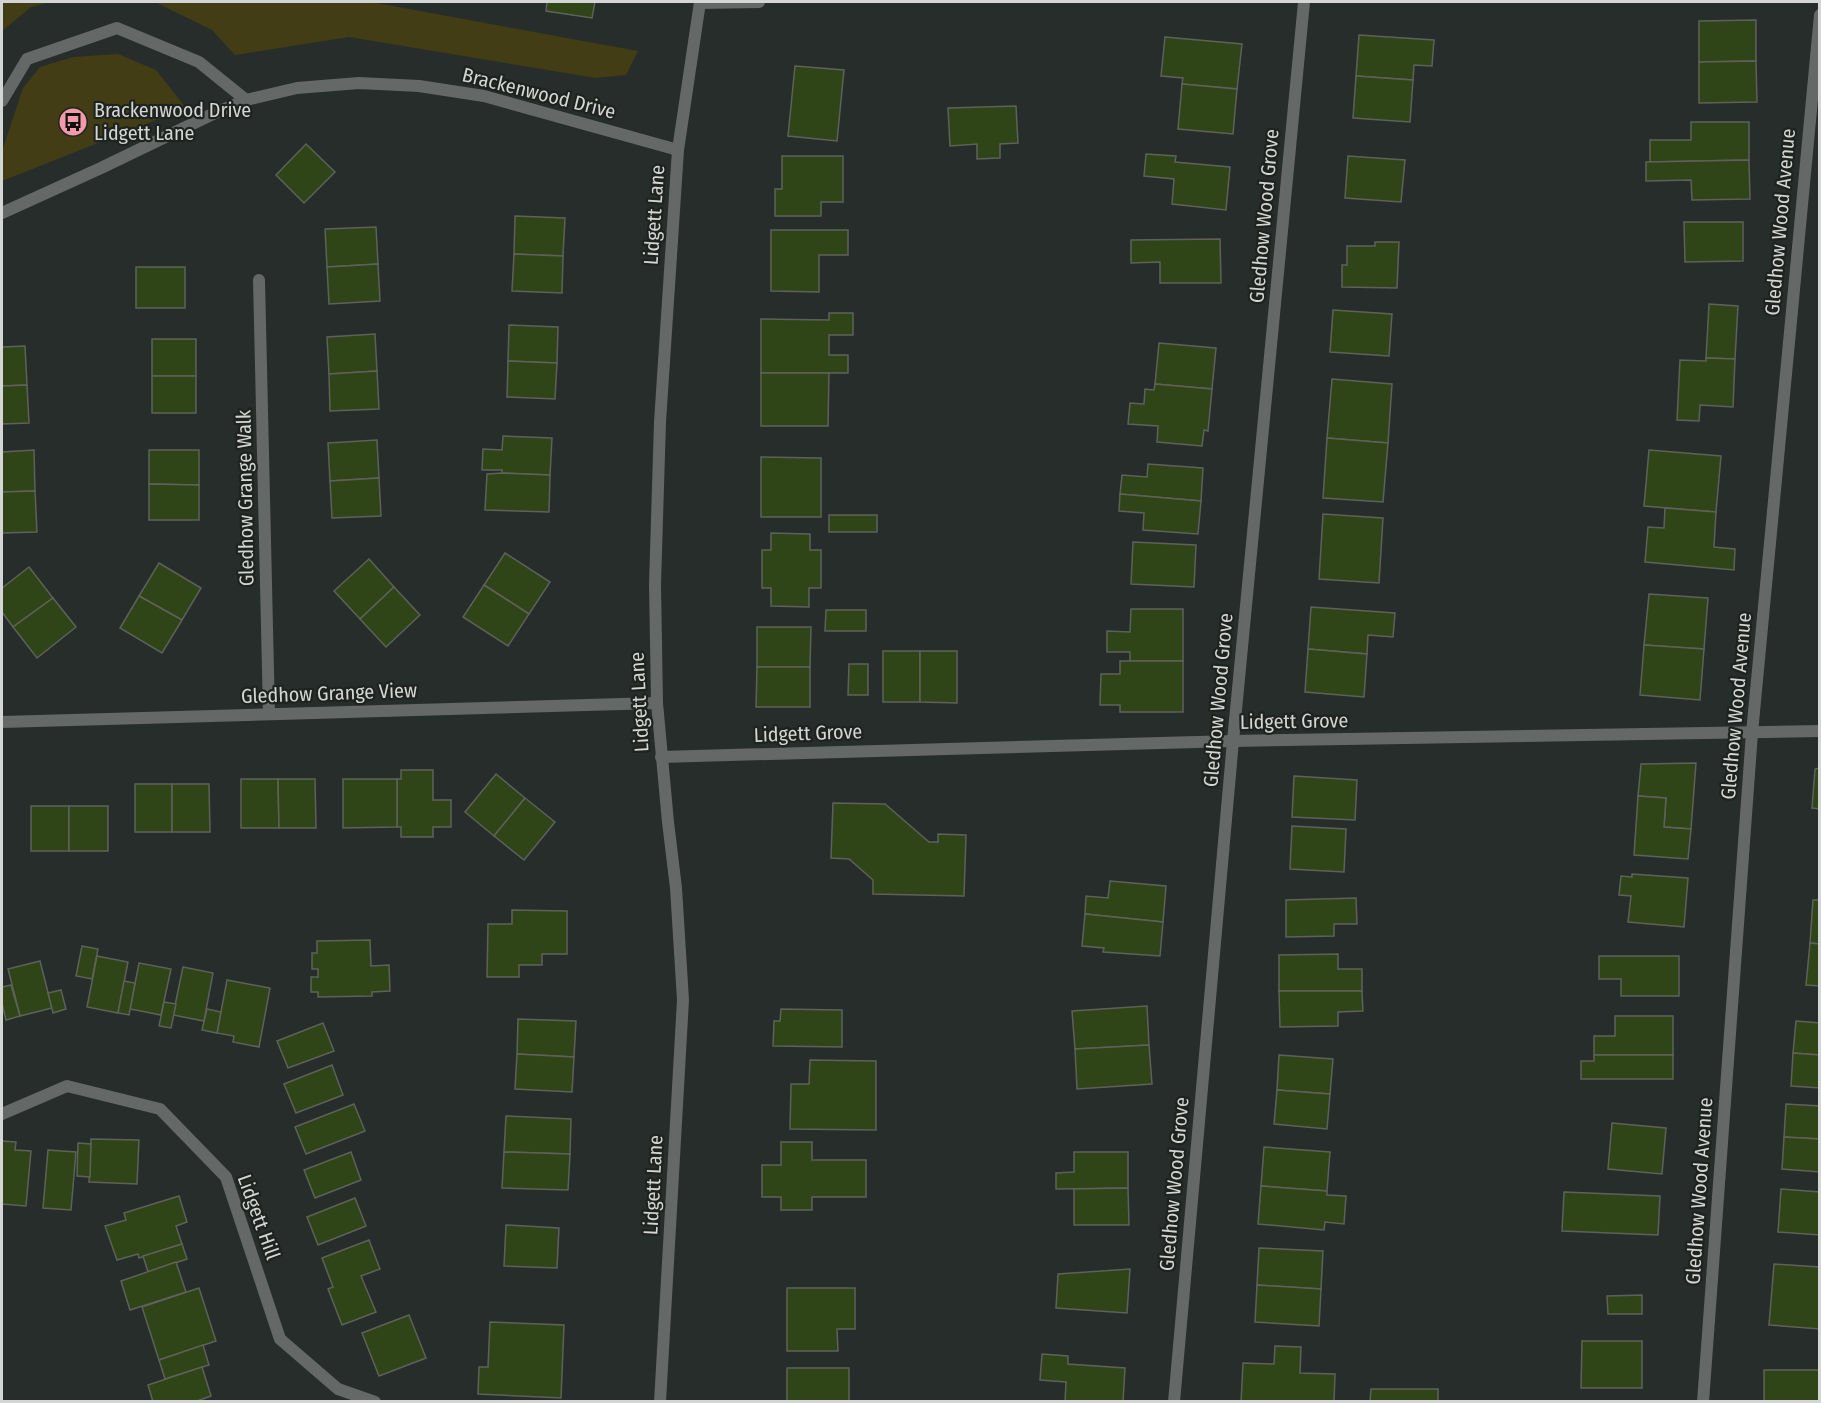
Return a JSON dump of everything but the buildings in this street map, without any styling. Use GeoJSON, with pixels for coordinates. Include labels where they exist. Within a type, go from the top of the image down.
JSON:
{"type":"FeatureCollection","features":[{"type":"Feature","properties":{"kind":"street"},"geometry":{"type":"LineString","coordinates":[[700,2],[759,2]]}},
{"type":"Feature","properties":{"kind":"street","name":"Lidgett Lane"},"geometry":{"type":"LineString","coordinates":[[660,1401],[683,1000],[676,888],[657,703],[655,584],[660,422],[678,150],[700,2]]}},
{"type":"Feature","properties":{"kind":"street","name":"Gledhow Wood Grove"},"geometry":{"type":"LineString","coordinates":[[1174,1401],[1233,741],[1304,2]]}},
{"type":"Feature","properties":{"kind":"street","name":"Gledhow Wood Avenue"},"geometry":{"type":"LineString","coordinates":[[1703,1401],[1752,733],[1820,15]]}},
{"type":"Feature","properties":{"kind":"street"},"geometry":{"type":"LineString","coordinates":[[2,101],[27,58],[117,28],[199,62],[246,100]]}},
{"type":"Feature","properties":{"kind":"street","name":"Brackenwood Drive"},"geometry":{"type":"LineString","coordinates":[[2,213],[246,100],[297,88],[359,83],[418,86],[484,96],[678,150]]}},
{"type":"Feature","properties":{"kind":"street","name":"Gledhow Grange Walk"},"geometry":{"type":"LineString","coordinates":[[259,280],[269,714]]}},
{"type":"Feature","properties":{"kind":"street","name":"Gledhow Grange View"},"geometry":{"type":"LineString","coordinates":[[2,722],[657,703]]}},
{"type":"Feature","properties":{"kind":"street","name":"Lidgett Grove"},"geometry":{"type":"LineString","coordinates":[[661,757],[1233,741],[1820,732]]}},
{"type":"Feature","properties":{"kind":"street","name":"Lidgett Hill"},"geometry":{"type":"LineString","coordinates":[[2,1114],[67,1086],[160,1109],[226,1177],[280,1339],[338,1389],[375,1401]]}},
{"type":"Feature","properties":{"kind":"shaded area"},"geometry":{"type":"Polygon","coordinates":[[[2,2],[51,2],[31,7],[2,31],[2,2]]]}},
{"type":"Feature","properties":{"kind":"shaded area"},"geometry":{"type":"Polygon","coordinates":[[[155,2],[371,2],[638,51],[626,75],[596,78],[349,37],[235,55],[212,30],[155,2]]]}},
{"type":"Feature","properties":{"kind":"shaded area"},"geometry":{"type":"Polygon","coordinates":[[[118,54],[156,70],[186,108],[2,181],[2,151],[23,88],[40,67],[73,57],[118,54]]]}},
{"type":"Feature","properties":{"kind":"place","name":"Brackenwood Drive Lidgett Lane"},"geometry":{"type":"Point","coordinates":[73,122]}}]}
